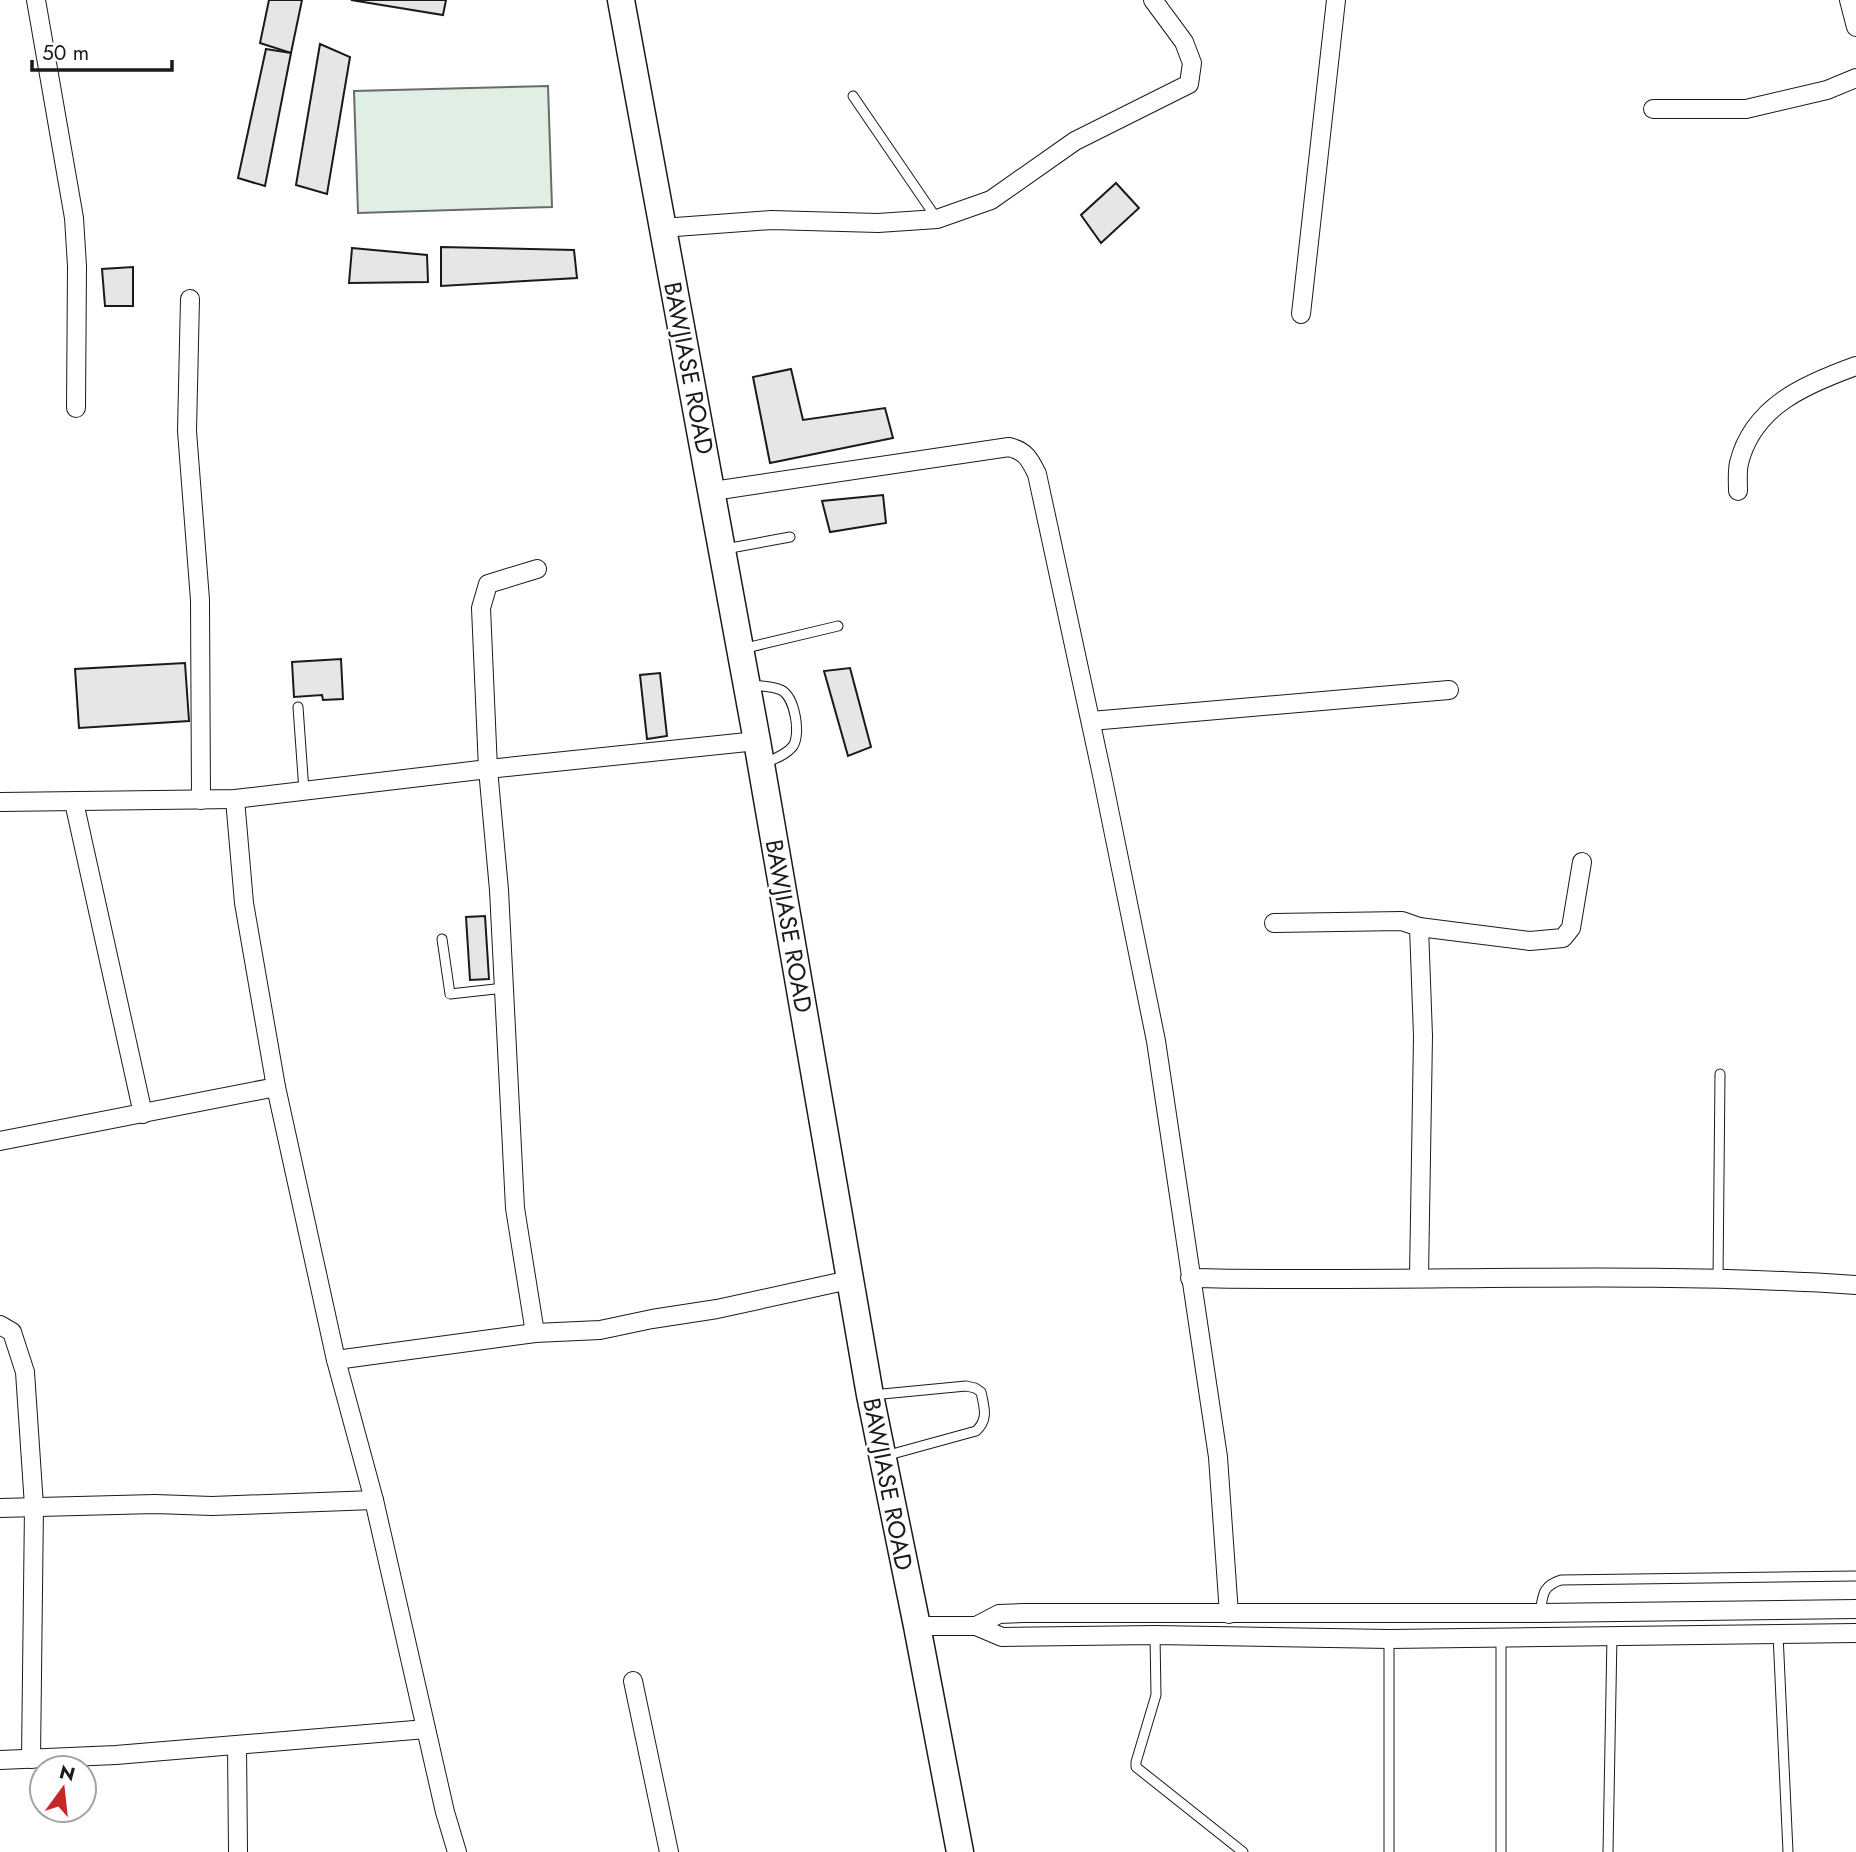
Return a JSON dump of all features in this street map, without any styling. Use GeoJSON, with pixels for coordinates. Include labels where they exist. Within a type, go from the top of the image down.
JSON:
{"type":"FeatureCollection","features":[{"type":"Feature","properties":{"kind":"main road","name":"BAWJIASE ROAD"},"geometry":{"type":"LineString","coordinates":[[621,0],[713,491],[881,1457],[918,1626],[960,1852]]}},
{"type":"Feature","properties":{"kind":"street"},"geometry":{"type":"LineString","coordinates":[[36,0],[74,218],[77,267],[76,408]]}},
{"type":"Feature","properties":{"kind":"street"},"geometry":{"type":"LineString","coordinates":[[662,228],[771,220],[878,223],[937,219],[991,200],[1075,141],[1189,84],[1192,64],[1184,42],[1153,0]]}},
{"type":"Feature","properties":{"kind":"street"},"geometry":{"type":"LineString","coordinates":[[1301,314],[1336,0]]}},
{"type":"Feature","properties":{"kind":"street"},"geometry":{"type":"LineString","coordinates":[[1849,0],[1856,27]]}},
{"type":"Feature","properties":{"kind":"street"},"geometry":{"type":"LineString","coordinates":[[1653,109],[1745,109],[1828,90],[1856,78]]}},
{"type":"Feature","properties":{"kind":"street"},"geometry":{"type":"LineString","coordinates":[[190,299],[187,431],[200,600],[201,800]]}},
{"type":"Feature","properties":{"kind":"street"},"geometry":{"type":"LineString","coordinates":[[1738,491],[1739,464],[1754,430],[1781,401],[1813,381],[1856,366]]}},
{"type":"Feature","properties":{"kind":"street"},"geometry":{"type":"LineString","coordinates":[[713,491],[1009,447],[1028,457],[1037,474],[1091,721],[1156,1041],[1218,1457],[1229,1614]]}},
{"type":"Feature","properties":{"kind":"street"},"geometry":{"type":"LineString","coordinates":[[535,1333],[515,1208],[499,891],[488,769],[481,608],[488,584],[537,569]]}},
{"type":"Feature","properties":{"kind":"street"},"geometry":{"type":"LineString","coordinates":[[1091,721],[1449,690]]}},
{"type":"Feature","properties":{"kind":"street"},"geometry":{"type":"LineString","coordinates":[[0,802],[235,799],[488,769],[759,753]]}},
{"type":"Feature","properties":{"kind":"street"},"geometry":{"type":"LineString","coordinates":[[235,799],[244,903],[276,1087],[336,1360],[374,1500],[445,1812],[457,1852]]}},
{"type":"Feature","properties":{"kind":"street"},"geometry":{"type":"LineString","coordinates":[[74,802],[143,1114]]}},
{"type":"Feature","properties":{"kind":"street"},"geometry":{"type":"LineString","coordinates":[[1274,923],[1402,921],[1419,927],[1530,941],[1563,937],[1572,928],[1581,862]]}},
{"type":"Feature","properties":{"kind":"street"},"geometry":{"type":"LineString","coordinates":[[1419,927],[1423,1036],[1419,1277]]}},
{"type":"Feature","properties":{"kind":"street"},"geometry":{"type":"LineString","coordinates":[[0,1141],[276,1087]]}},
{"type":"Feature","properties":{"kind":"street"},"geometry":{"type":"LineString","coordinates":[[1190,1278],[1777,1279],[1856,1284]]}},
{"type":"Feature","properties":{"kind":"street"},"geometry":{"type":"LineString","coordinates":[[336,1360],[535,1333],[600,1330],[717,1309],[849,1280]]}},
{"type":"Feature","properties":{"kind":"street"},"geometry":{"type":"LineString","coordinates":[[0,1325],[12,1332],[25,1372],[34,1506],[30,1754]]}},
{"type":"Feature","properties":{"kind":"street"},"geometry":{"type":"LineString","coordinates":[[0,1508],[155,1504],[212,1506],[374,1500]]}},
{"type":"Feature","properties":{"kind":"street"},"geometry":{"type":"LineString","coordinates":[[976,1626],[999,1614],[1540,1613],[1856,1609]]}},
{"type":"Feature","properties":{"kind":"street"},"geometry":{"type":"LineString","coordinates":[[918,1626],[976,1626],[1002,1637],[1155,1635],[1389,1639],[1856,1633]]}},
{"type":"Feature","properties":{"kind":"street"},"geometry":{"type":"LineString","coordinates":[[634,1681],[669,1852]]}},
{"type":"Feature","properties":{"kind":"street"},"geometry":{"type":"LineString","coordinates":[[98,1756],[426,1729]]}},
{"type":"Feature","properties":{"kind":"street"},"geometry":{"type":"LineString","coordinates":[[237,1745],[238,1852]]}},
{"type":"Feature","properties":{"kind":"street"},"geometry":{"type":"LineString","coordinates":[[0,1760],[28,1759]]}},
{"type":"Feature","properties":{"kind":"lane"},"geometry":{"type":"LineString","coordinates":[[853,96],[937,219]]}},
{"type":"Feature","properties":{"kind":"lane"},"geometry":{"type":"LineString","coordinates":[[723,549],[790,537]]}},
{"type":"Feature","properties":{"kind":"lane"},"geometry":{"type":"LineString","coordinates":[[741,650],[838,626]]}},
{"type":"Feature","properties":{"kind":"lane"},"geometry":{"type":"LineString","coordinates":[[747,685],[782,691],[788,696],[793,709],[796,735],[793,745],[784,754],[759,753]]}},
{"type":"Feature","properties":{"kind":"lane"},"geometry":{"type":"LineString","coordinates":[[298,707],[304,792]]}},
{"type":"Feature","properties":{"kind":"lane"},"geometry":{"type":"LineString","coordinates":[[442,939],[450,994],[504,988]]}},
{"type":"Feature","properties":{"kind":"lane"},"geometry":{"type":"LineString","coordinates":[[1718,1279],[1720,1074]]}},
{"type":"Feature","properties":{"kind":"lane"},"geometry":{"type":"LineString","coordinates":[[870,1395],[965,1387],[981,1392],[985,1415],[983,1424],[976,1431],[881,1457]]}},
{"type":"Feature","properties":{"kind":"lane"},"geometry":{"type":"LineString","coordinates":[[1540,1613],[1543,1593],[1549,1583],[1561,1580],[1856,1576]]}},
{"type":"Feature","properties":{"kind":"lane"},"geometry":{"type":"LineString","coordinates":[[1778,1634],[1788,1852]]}},
{"type":"Feature","properties":{"kind":"lane"},"geometry":{"type":"LineString","coordinates":[[1155,1635],[1156,1695],[1136,1767],[1243,1852]]}},
{"type":"Feature","properties":{"kind":"lane"},"geometry":{"type":"LineString","coordinates":[[1501,1636],[1501,1852]]}},
{"type":"Feature","properties":{"kind":"lane"},"geometry":{"type":"LineString","coordinates":[[1608,1852],[1612,1636]]}},
{"type":"Feature","properties":{"kind":"lane"},"geometry":{"type":"LineString","coordinates":[[1389,1639],[1389,1852]]}},
{"type":"Feature","properties":{"kind":"green space"},"geometry":{"type":"Polygon","coordinates":[[[548,86],[552,207],[358,213],[354,91],[548,86]]]}},
{"type":"Feature","properties":{"kind":"building"},"geometry":{"type":"Polygon","coordinates":[[[269,0],[302,0],[291,53],[260,43],[269,0]]]}},
{"type":"Feature","properties":{"kind":"building"},"geometry":{"type":"Polygon","coordinates":[[[351,0],[446,0],[443,15],[351,0]]]}},
{"type":"Feature","properties":{"kind":"building"},"geometry":{"type":"Polygon","coordinates":[[[320,44],[350,57],[327,194],[296,185],[320,44]]]}},
{"type":"Feature","properties":{"kind":"building"},"geometry":{"type":"Polygon","coordinates":[[[266,49],[291,53],[265,186],[238,178],[266,49]]]}},
{"type":"Feature","properties":{"kind":"building"},"geometry":{"type":"Polygon","coordinates":[[[1116,183],[1139,208],[1101,243],[1081,215],[1116,183]]]}},
{"type":"Feature","properties":{"kind":"building"},"geometry":{"type":"Polygon","coordinates":[[[441,247],[574,250],[577,278],[441,286],[441,247]]]}},
{"type":"Feature","properties":{"kind":"building"},"geometry":{"type":"Polygon","coordinates":[[[352,248],[427,255],[428,282],[349,283],[352,248]]]}},
{"type":"Feature","properties":{"kind":"building"},"geometry":{"type":"Polygon","coordinates":[[[133,267],[133,306],[105,306],[102,269],[133,267]]]}},
{"type":"Feature","properties":{"kind":"building"},"geometry":{"type":"Polygon","coordinates":[[[791,369],[803,420],[885,408],[893,438],[770,463],[753,377],[791,369]]]}},
{"type":"Feature","properties":{"kind":"building"},"geometry":{"type":"Polygon","coordinates":[[[883,495],[886,523],[830,532],[822,501],[883,495]]]}},
{"type":"Feature","properties":{"kind":"building"},"geometry":{"type":"Polygon","coordinates":[[[341,659],[343,699],[323,700],[322,695],[294,697],[292,662],[341,659]]]}},
{"type":"Feature","properties":{"kind":"building"},"geometry":{"type":"Polygon","coordinates":[[[185,663],[189,721],[79,728],[75,669],[185,663]]]}},
{"type":"Feature","properties":{"kind":"building"},"geometry":{"type":"Polygon","coordinates":[[[850,668],[871,747],[848,756],[824,671],[850,668]]]}},
{"type":"Feature","properties":{"kind":"building"},"geometry":{"type":"Polygon","coordinates":[[[660,673],[667,736],[647,739],[640,675],[660,673]]]}},
{"type":"Feature","properties":{"kind":"building"},"geometry":{"type":"Polygon","coordinates":[[[485,916],[489,979],[470,980],[466,917],[485,916]]]}}]}
